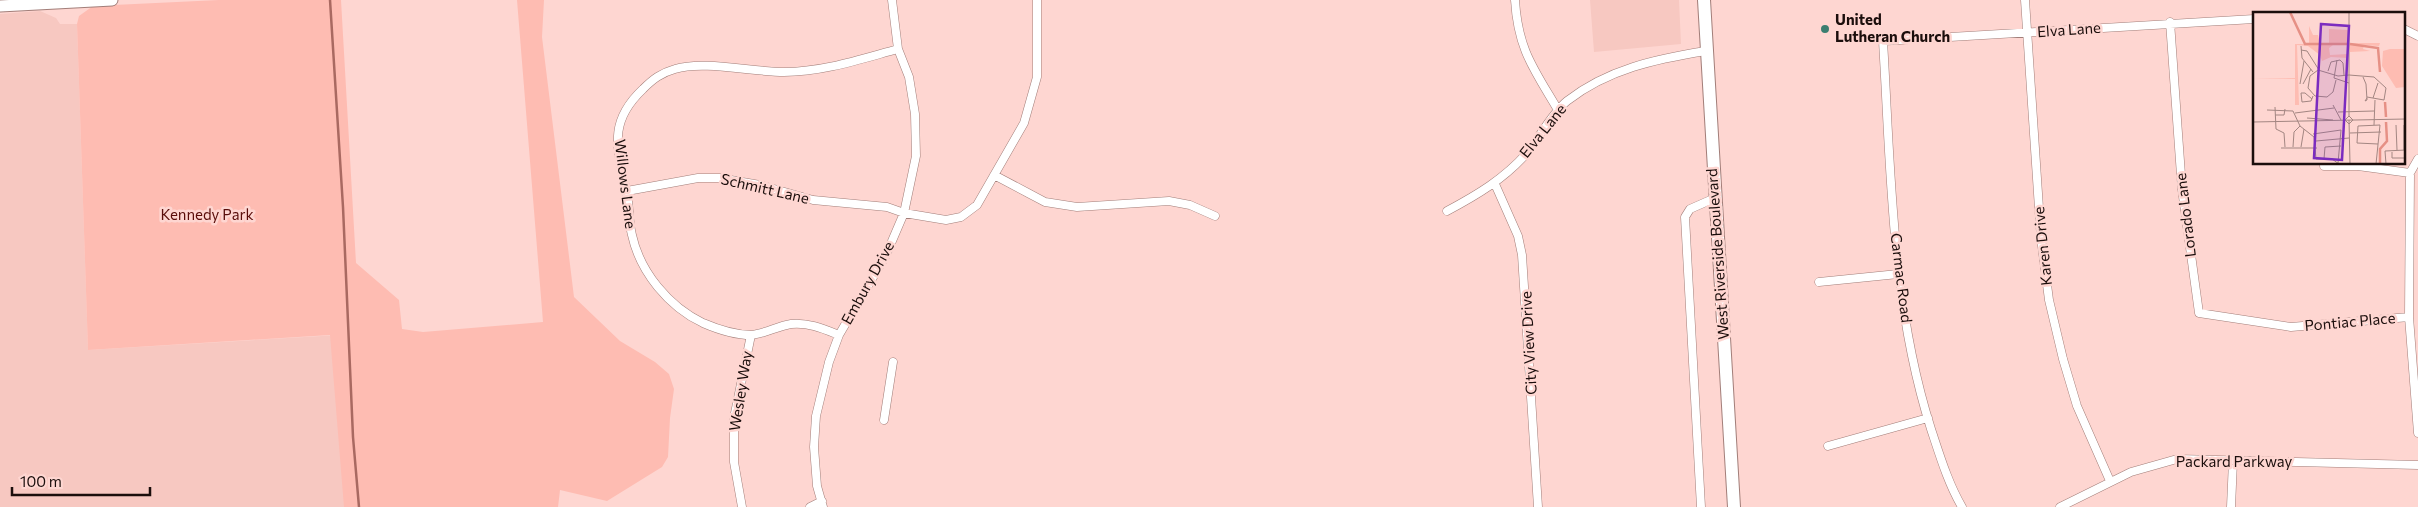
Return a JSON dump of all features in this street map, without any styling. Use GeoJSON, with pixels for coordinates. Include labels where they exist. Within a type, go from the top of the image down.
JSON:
{"type":"FeatureCollection","features":[{"type":"Feature","properties":{"kind":"main road","name":"West Riverside Boulevard"},"geometry":{"type":"LineString","coordinates":[[1704,0],[1734,507]]}},
{"type":"Feature","properties":{"kind":"street"},"geometry":{"type":"LineString","coordinates":[[0,6],[112,0]]}},
{"type":"Feature","properties":{"kind":"street","name":"Embury Drive"},"geometry":{"type":"LineString","coordinates":[[822,504],[817,486],[814,447],[815,421],[828,362],[839,335],[886,255],[904,212],[916,156],[916,114],[909,77],[898,48],[892,0]]}},
{"type":"Feature","properties":{"kind":"street","name":"Schmitt Lane"},"geometry":{"type":"LineString","coordinates":[[627,191],[698,178],[719,178],[760,185],[813,200],[887,207],[946,220],[961,217],[977,205],[1024,123],[1037,77],[1037,0]]}},
{"type":"Feature","properties":{"kind":"street"},"geometry":{"type":"LineString","coordinates":[[1515,0],[1517,23],[1523,50],[1558,110]]}},
{"type":"Feature","properties":{"kind":"street","name":"Karen Drive"},"geometry":{"type":"LineString","coordinates":[[2025,0],[2041,238],[2049,300],[2071,386],[2110,481]]}},
{"type":"Feature","properties":{"kind":"street","name":"Elva Lane"},"geometry":{"type":"LineString","coordinates":[[1883,41],[2253,18]]}},
{"type":"Feature","properties":{"kind":"street","name":"Lorado Lane"},"geometry":{"type":"LineString","coordinates":[[2170,22],[2182,189],[2198,314],[2291,327]]}},
{"type":"Feature","properties":{"kind":"street"},"geometry":{"type":"LineString","coordinates":[[2406,30],[2418,36]]}},
{"type":"Feature","properties":{"kind":"street","name":"Carmac Road"},"geometry":{"type":"LineString","coordinates":[[1883,41],[1898,274],[1917,379],[1942,464],[1962,507]]}},
{"type":"Feature","properties":{"kind":"street","name":"Willows Lane"},"geometry":{"type":"LineString","coordinates":[[839,335],[812,325],[792,324],[751,335],[722,330],[701,322],[666,298],[643,265],[632,236],[627,191],[618,150],[618,134],[624,111],[657,76],[692,64],[784,72],[823,69],[898,48]]}},
{"type":"Feature","properties":{"kind":"street","name":"Elva Lane"},"geometry":{"type":"LineString","coordinates":[[1447,211],[1495,184],[1526,153],[1566,102],[1598,81],[1622,69],[1675,56],[1706,51]]}},
{"type":"Feature","properties":{"kind":"street"},"geometry":{"type":"LineString","coordinates":[[2418,159],[2410,173],[2409,318],[2418,432]]}},
{"type":"Feature","properties":{"kind":"street"},"geometry":{"type":"LineString","coordinates":[[2324,166],[2358,166],[2410,173]]}},
{"type":"Feature","properties":{"kind":"street"},"geometry":{"type":"LineString","coordinates":[[994,175],[1045,202],[1076,207],[1169,200],[1190,205],[1215,216]]}},
{"type":"Feature","properties":{"kind":"street","name":"City View Drive"},"geometry":{"type":"LineString","coordinates":[[1495,184],[1518,236],[1522,255],[1538,507]]}},
{"type":"Feature","properties":{"kind":"street"},"geometry":{"type":"LineString","coordinates":[[1700,507],[1685,217],[1690,209],[1715,198]]}},
{"type":"Feature","properties":{"kind":"street"},"geometry":{"type":"LineString","coordinates":[[1819,282],[1898,274]]}},
{"type":"Feature","properties":{"kind":"street","name":"Pontiac Place"},"geometry":{"type":"LineString","coordinates":[[2291,327],[2409,318]]}},
{"type":"Feature","properties":{"kind":"street","name":"Wesley Way"},"geometry":{"type":"LineString","coordinates":[[742,507],[734,462],[734,418],[751,335]]}},
{"type":"Feature","properties":{"kind":"street"},"geometry":{"type":"LineString","coordinates":[[884,420],[893,362]]}},
{"type":"Feature","properties":{"kind":"street"},"geometry":{"type":"LineString","coordinates":[[1828,446],[1928,418]]}},
{"type":"Feature","properties":{"kind":"street","name":"Packard Parkway"},"geometry":{"type":"LineString","coordinates":[[2060,507],[2131,472],[2177,459],[2418,465]]}},
{"type":"Feature","properties":{"kind":"street"},"geometry":{"type":"LineString","coordinates":[[2230,507],[2233,460]]}},
{"type":"Feature","properties":{"kind":"street"},"geometry":{"type":"LineString","coordinates":[[810,507],[822,504]]}},
{"type":"Feature","properties":{"kind":"shaded area"},"geometry":{"type":"Polygon","coordinates":[[[1590,0],[1679,0],[1681,44],[1594,52],[1590,0]]]}},
{"type":"Feature","properties":{"kind":"shaded area"},"geometry":{"type":"Polygon","coordinates":[[[40,11],[56,18],[60,24],[77,24],[88,350],[339,335],[349,507],[0,507],[0,14],[40,11]]]}},
{"type":"Feature","properties":{"kind":"green space","name":"Kennedy Park"},"geometry":{"type":"Polygon","coordinates":[[[219,0],[341,0],[356,263],[399,300],[402,329],[423,332],[543,322],[517,0],[544,0],[542,37],[574,297],[620,341],[655,362],[669,374],[674,389],[668,457],[662,467],[607,501],[560,490],[558,507],[344,507],[330,335],[88,350],[77,24],[79,16],[93,6],[219,0]]]}},
{"type":"Feature","properties":{"kind":"waterway"},"geometry":{"type":"LineString","coordinates":[[330,0],[343,207],[353,437],[359,507]]}},
{"type":"Feature","properties":{"kind":"place","name":"United Lutheran Church"},"geometry":{"type":"Point","coordinates":[1825,29]}}]}
